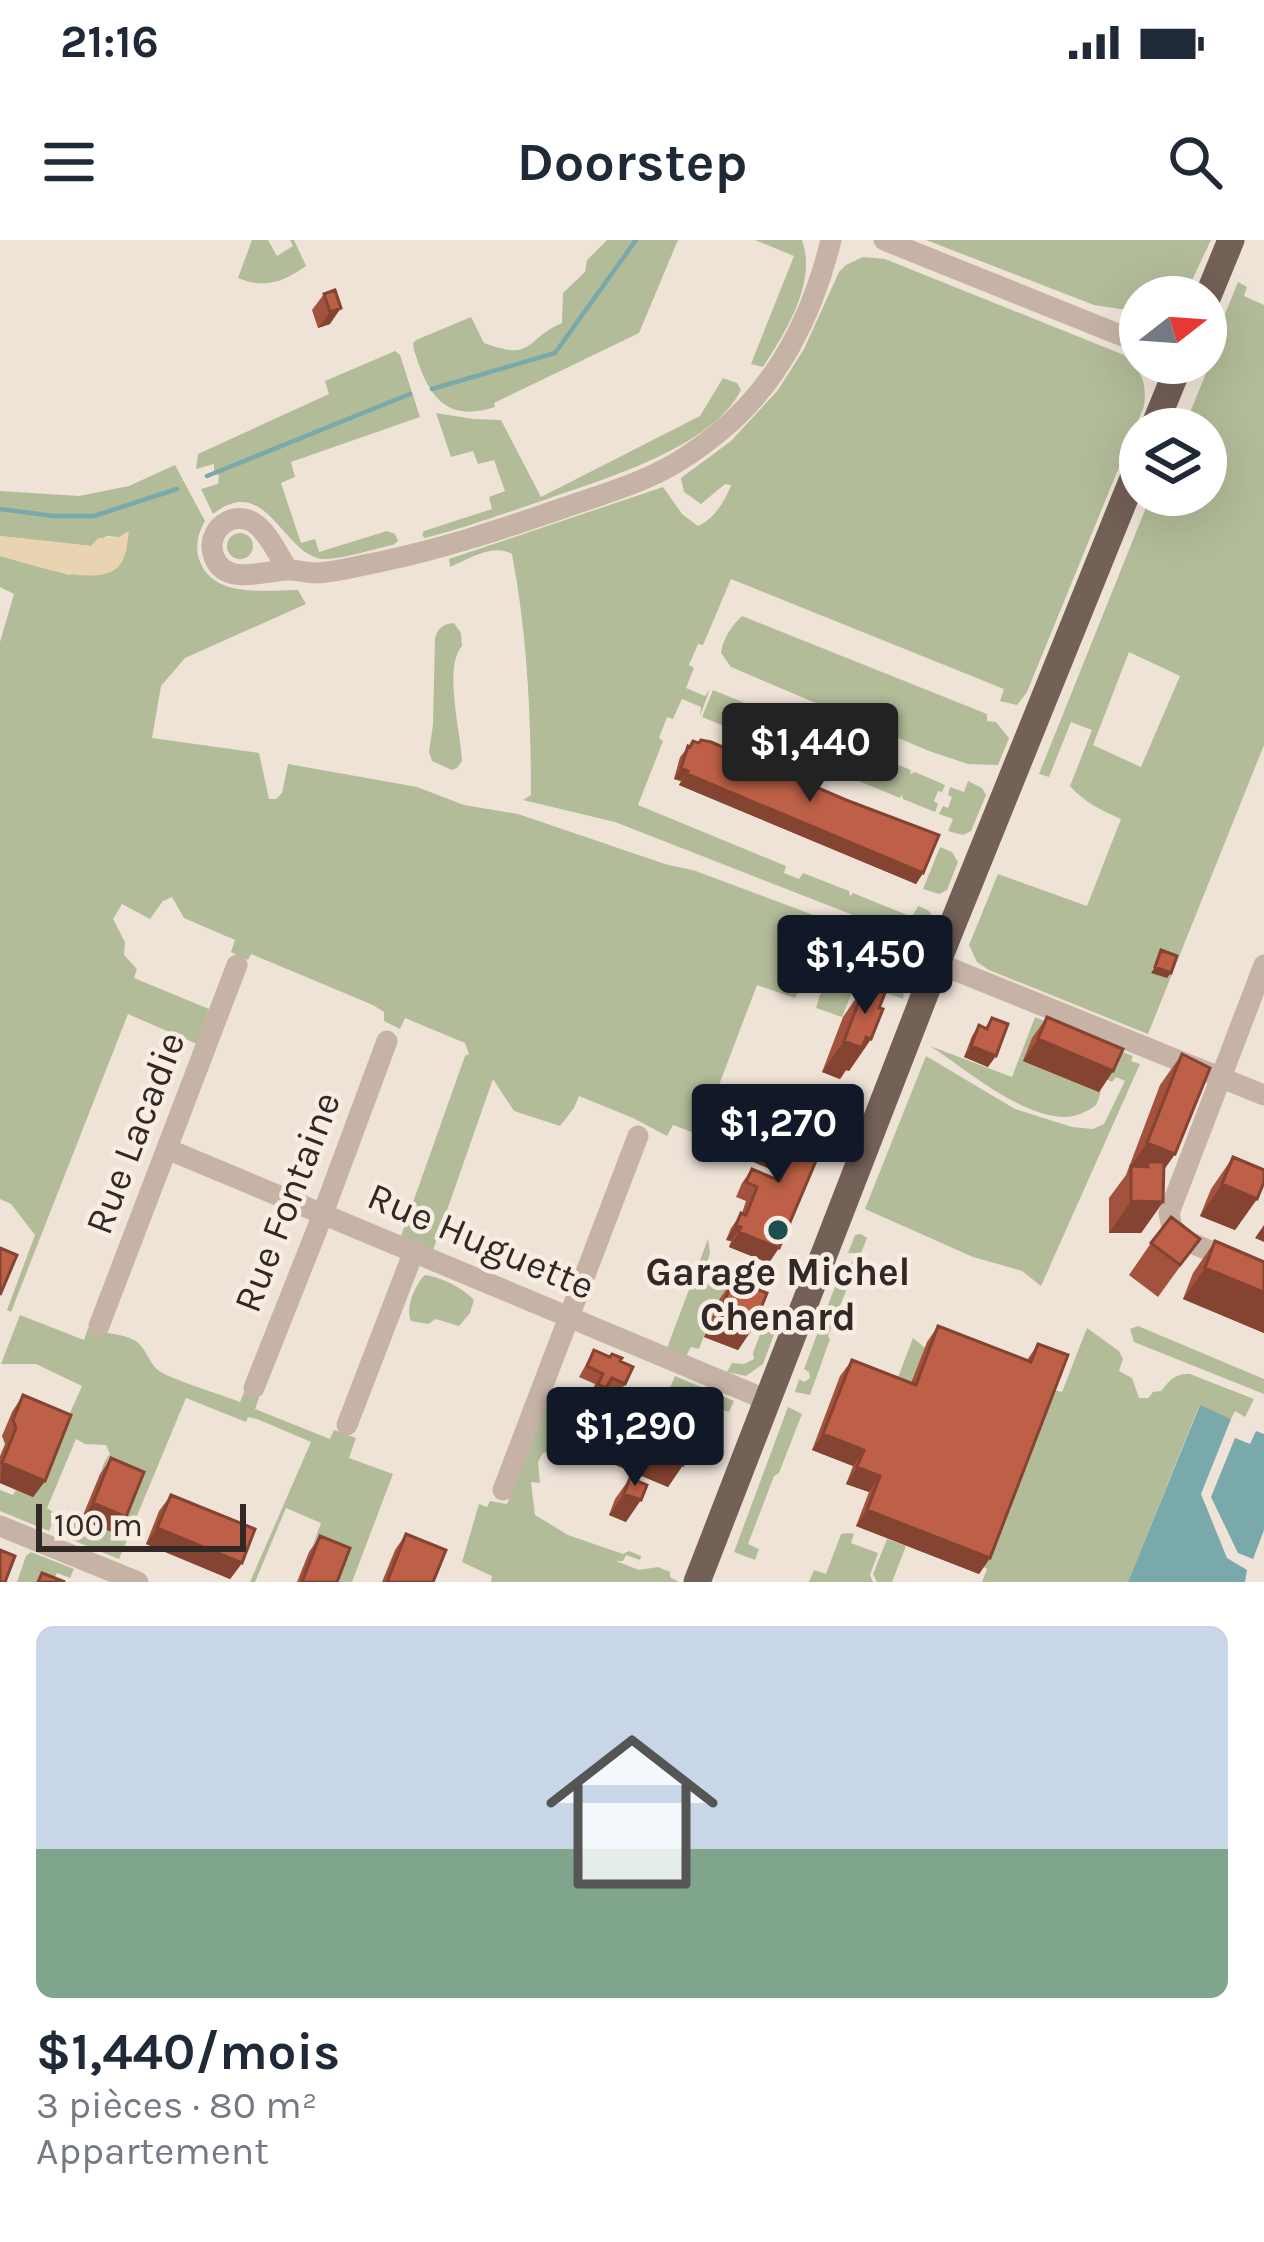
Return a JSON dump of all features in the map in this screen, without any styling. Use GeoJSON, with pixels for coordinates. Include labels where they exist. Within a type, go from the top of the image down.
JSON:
{"type":"FeatureCollection","features":[{"type":"Feature","properties":{"kind":"main road"},"geometry":{"type":"LineString","coordinates":[[1216,276],[1231,240]]}},
{"type":"Feature","properties":{"kind":"main road"},"geometry":{"type":"LineString","coordinates":[[697,1582],[937,963],[1119,513]]}},
{"type":"Feature","properties":{"kind":"street"},"geometry":{"type":"LineString","coordinates":[[288,570],[331,571],[443,548],[641,480],[679,461],[738,416],[772,377],[804,320],[831,240]]}},
{"type":"Feature","properties":{"kind":"street"},"geometry":{"type":"LineString","coordinates":[[884,240],[1119,330]]}},
{"type":"Feature","properties":{"kind":"street"},"geometry":{"type":"LineString","coordinates":[[937,963],[1264,1095]]}},
{"type":"Feature","properties":{"kind":"street","name":"Rue Lacadie"},"geometry":{"type":"LineString","coordinates":[[99,1326],[237,964]]}},
{"type":"Feature","properties":{"kind":"street"},"geometry":{"type":"LineString","coordinates":[[1264,965],[1171,1207],[1172,1227],[1184,1240],[1264,1273]]}},
{"type":"Feature","properties":{"kind":"street","name":"Rue Fontaine"},"geometry":{"type":"LineString","coordinates":[[254,1388],[386,1041]]}},
{"type":"Feature","properties":{"kind":"street"},"geometry":{"type":"LineString","coordinates":[[503,1490],[638,1136]]}},
{"type":"Feature","properties":{"kind":"street","name":"Rue Huguette"},"geometry":{"type":"LineString","coordinates":[[167,1149],[767,1400]]}},
{"type":"Feature","properties":{"kind":"street"},"geometry":{"type":"LineString","coordinates":[[347,1425],[414,1251]]}},
{"type":"Feature","properties":{"kind":"street"},"geometry":{"type":"LineString","coordinates":[[0,1526],[138,1582]]}},
{"type":"Feature","properties":{"kind":"green space"},"geometry":{"type":"Polygon","coordinates":[[[252,240],[268,240],[277,256],[293,246],[290,240],[294,240],[306,266],[274,282],[238,278],[252,240]]]}},
{"type":"Feature","properties":{"kind":"green space"},"geometry":{"type":"Polygon","coordinates":[[[607,240],[678,240],[639,333],[494,403],[495,407],[462,411],[440,401],[419,365],[416,340],[471,317],[484,343],[512,350],[528,346],[562,323],[563,293],[607,240]]]}},
{"type":"Feature","properties":{"kind":"green space"},"geometry":{"type":"Polygon","coordinates":[[[755,240],[802,240],[806,256],[797,306],[763,367],[751,364],[794,256],[755,240]]]}},
{"type":"Feature","properties":{"kind":"green space"},"geometry":{"type":"Polygon","coordinates":[[[926,240],[1211,240],[1194,276],[1119,276],[1119,309],[1094,305],[926,240]]]}},
{"type":"Feature","properties":{"kind":"green space"},"geometry":{"type":"Polygon","coordinates":[[[863,257],[885,259],[1119,353],[1119,384],[1143,384],[1145,391],[1143,408],[1119,408],[1119,467],[1027,692],[1017,705],[1000,701],[1004,689],[731,579],[703,645],[698,644],[689,665],[694,668],[686,688],[705,696],[710,689],[700,716],[701,707],[682,699],[673,719],[667,717],[659,738],[663,741],[638,805],[786,866],[784,873],[799,879],[803,873],[849,891],[850,896],[853,893],[912,917],[918,906],[924,908],[934,920],[917,932],[894,931],[615,822],[523,800],[531,795],[529,704],[512,554],[489,551],[450,567],[449,559],[663,487],[682,514],[698,526],[704,523],[731,485],[725,484],[701,504],[684,492],[681,478],[731,441],[778,390],[846,265],[863,257]]]}},
{"type":"Feature","properties":{"kind":"green space"},"geometry":{"type":"Polygon","coordinates":[[[1238,282],[1247,287],[1244,296],[1264,305],[1264,745],[1148,1034],[989,970],[977,962],[969,945],[998,874],[1087,906],[1121,819],[1087,802],[1070,786],[1092,730],[1071,722],[1049,777],[1039,774],[1143,516],[1227,516],[1227,408],[1192,408],[1202,384],[1227,384],[1227,309],[1238,282]],[[1129,652],[1093,745],[1141,767],[1180,676],[1129,652]]]}},
{"type":"Feature","properties":{"kind":"green space"},"geometry":{"type":"Polygon","coordinates":[[[395,351],[420,417],[291,462],[295,477],[281,483],[301,543],[315,539],[319,552],[387,531],[398,541],[343,557],[317,558],[259,507],[231,504],[213,514],[201,489],[218,484],[219,476],[214,464],[196,469],[198,454],[329,394],[325,381],[395,351]]]}},
{"type":"Feature","properties":{"kind":"green space"},"geometry":{"type":"Polygon","coordinates":[[[723,378],[737,383],[741,390],[727,410],[683,444],[573,490],[456,529],[422,535],[492,509],[489,497],[505,491],[494,460],[478,464],[473,451],[451,457],[436,413],[501,420],[541,497],[700,416],[723,378]]]}},
{"type":"Feature","properties":{"kind":"green space"},"geometry":{"type":"Polygon","coordinates":[[[175,465],[205,521],[197,549],[206,572],[215,581],[241,589],[298,590],[306,604],[185,658],[161,686],[152,738],[259,753],[269,799],[282,793],[288,764],[417,787],[464,805],[518,814],[693,870],[816,916],[853,938],[819,965],[795,998],[757,985],[700,1135],[673,1125],[667,1136],[579,1096],[560,1126],[514,1111],[493,1079],[433,1250],[401,1236],[469,1054],[465,1043],[405,1018],[400,1029],[384,1021],[384,1012],[373,1005],[251,954],[248,960],[231,952],[235,940],[184,918],[172,897],[150,919],[122,904],[113,919],[125,942],[124,955],[137,969],[134,978],[209,1009],[197,1044],[128,1014],[11,1312],[7,1310],[35,1235],[11,1204],[0,1199],[0,642],[14,594],[0,587],[0,556],[70,575],[119,537],[107,536],[91,546],[0,536],[0,491],[79,496],[129,486],[175,465]]]}},
{"type":"Feature","properties":{"kind":"green space"},"geometry":{"type":"Polygon","coordinates":[[[240,533],[250,536],[250,556],[240,559],[230,556],[227,546],[230,536],[240,533]]]}},
{"type":"Feature","properties":{"kind":"green space"},"geometry":{"type":"Polygon","coordinates":[[[742,616],[987,714],[987,721],[996,722],[1009,738],[998,765],[968,764],[929,751],[731,667],[722,648],[742,616]]]}},
{"type":"Feature","properties":{"kind":"green space"},"geometry":{"type":"Polygon","coordinates":[[[454,623],[462,646],[453,684],[462,761],[452,770],[432,761],[429,752],[435,638],[442,627],[454,623]]]}},
{"type":"Feature","properties":{"kind":"green space"},"geometry":{"type":"Polygon","coordinates":[[[713,690],[843,743],[841,747],[830,744],[823,760],[834,765],[832,770],[702,717],[713,690]]]}},
{"type":"Feature","properties":{"kind":"green space"},"geometry":{"type":"Polygon","coordinates":[[[848,745],[945,785],[934,801],[938,804],[935,812],[837,772],[839,767],[845,769],[852,753],[846,750],[848,745]]]}},
{"type":"Feature","properties":{"kind":"green space"},"geometry":{"type":"Polygon","coordinates":[[[968,781],[986,795],[971,831],[963,835],[948,831],[953,819],[939,814],[943,806],[948,808],[950,787],[964,792],[968,781]]]}},
{"type":"Feature","properties":{"kind":"green space"},"geometry":{"type":"Polygon","coordinates":[[[940,847],[952,852],[958,862],[947,890],[939,894],[923,889],[940,847]]]}},
{"type":"Feature","properties":{"kind":"green space"},"geometry":{"type":"Polygon","coordinates":[[[863,954],[882,957],[895,966],[903,980],[903,999],[856,982],[842,1017],[816,1008],[830,972],[863,954]]]}},
{"type":"Feature","properties":{"kind":"green space"},"geometry":{"type":"Polygon","coordinates":[[[1035,1017],[1133,1056],[1131,1061],[1140,1064],[1041,1286],[1022,1271],[973,1257],[865,1209],[926,1056],[1015,1109],[1072,1127],[1093,1129],[1104,1124],[1125,1081],[1104,1078],[1096,1105],[1081,1113],[1043,1114],[1002,1095],[930,1046],[1012,1077],[1035,1017]]]}},
{"type":"Feature","properties":{"kind":"green space"},"geometry":{"type":"Polygon","coordinates":[[[855,1235],[867,1238],[810,1395],[795,1392],[799,1379],[810,1378],[804,1369],[845,1260],[856,1260],[854,1253],[848,1253],[855,1235]]]}},
{"type":"Feature","properties":{"kind":"green space"},"geometry":{"type":"Polygon","coordinates":[[[708,1239],[710,1253],[702,1279],[712,1287],[757,1300],[725,1291],[699,1349],[691,1347],[686,1356],[667,1348],[708,1239]]]}},
{"type":"Feature","properties":{"kind":"green space"},"geometry":{"type":"Polygon","coordinates":[[[425,1275],[451,1284],[474,1300],[459,1326],[436,1319],[428,1324],[411,1321],[412,1297],[425,1275]]]}},
{"type":"Feature","properties":{"kind":"green space"},"geometry":{"type":"Polygon","coordinates":[[[20,1315],[84,1340],[88,1328],[129,1338],[158,1370],[173,1378],[240,1402],[244,1392],[259,1398],[255,1409],[330,1439],[334,1430],[356,1438],[349,1458],[393,1474],[352,1582],[332,1582],[322,1549],[313,1545],[321,1523],[286,1508],[255,1582],[250,1582],[311,1442],[257,1419],[248,1417],[246,1422],[186,1398],[119,1559],[65,1537],[73,1520],[114,1533],[101,1481],[110,1454],[106,1445],[76,1439],[47,1508],[56,1514],[49,1531],[0,1511],[0,1490],[33,1496],[82,1386],[36,1364],[1,1364],[20,1315]]]}},
{"type":"Feature","properties":{"kind":"green space"},"geometry":{"type":"Polygon","coordinates":[[[1138,1326],[1264,1379],[1264,1394],[1134,1342],[1130,1329],[1138,1326]]]}},
{"type":"Feature","properties":{"kind":"green space"},"geometry":{"type":"Polygon","coordinates":[[[1087,1328],[1119,1351],[1123,1359],[1119,1371],[1132,1378],[1139,1398],[1148,1398],[1177,1376],[1190,1374],[1254,1399],[1245,1417],[1235,1411],[1231,1419],[1199,1406],[1128,1582],[982,1582],[987,1569],[982,1566],[1050,1389],[1062,1392],[1087,1328]]]}},
{"type":"Feature","properties":{"kind":"green space"},"geometry":{"type":"Polygon","coordinates":[[[761,1332],[775,1332],[763,1364],[746,1376],[727,1372],[732,1363],[754,1359],[761,1332]]]}},
{"type":"Feature","properties":{"kind":"green space"},"geometry":{"type":"Polygon","coordinates":[[[913,1338],[925,1348],[910,1387],[897,1380],[913,1338]]]}},
{"type":"Feature","properties":{"kind":"green space"},"geometry":{"type":"Polygon","coordinates":[[[675,1376],[734,1401],[729,1412],[688,1398],[674,1433],[563,1442],[543,1453],[538,1462],[540,1483],[531,1482],[535,1515],[568,1535],[641,1556],[640,1560],[626,1555],[623,1561],[616,1561],[639,1570],[658,1567],[679,1582],[491,1582],[492,1576],[462,1562],[479,1504],[507,1504],[551,1390],[651,1433],[675,1376]]]}},
{"type":"Feature","properties":{"kind":"green space"},"geometry":{"type":"Polygon","coordinates":[[[788,1407],[802,1414],[748,1544],[759,1549],[755,1560],[734,1552],[788,1407]]]}},
{"type":"Feature","properties":{"kind":"green space"},"geometry":{"type":"Polygon","coordinates":[[[851,1533],[851,1543],[878,1553],[870,1575],[873,1582],[809,1582],[814,1570],[826,1574],[841,1534],[851,1533]]]}},
{"type":"Feature","properties":{"kind":"green space"},"geometry":{"type":"Polygon","coordinates":[[[887,1539],[906,1546],[892,1582],[877,1582],[873,1574],[887,1539]]]}},
{"type":"Feature","properties":{"kind":"green space"},"geometry":{"type":"Polygon","coordinates":[[[31,1552],[74,1569],[70,1578],[57,1573],[53,1582],[17,1582],[31,1552]]]}},
{"type":"Feature","properties":{"kind":"sand"},"geometry":{"type":"Polygon","coordinates":[[[129,531],[123,560],[106,574],[77,575],[0,556],[0,536],[91,546],[98,538],[119,537],[129,531]]]}},
{"type":"Feature","properties":{"kind":"water"},"geometry":{"type":"Polygon","coordinates":[[[1200,1405],[1231,1419],[1201,1494],[1227,1558],[1247,1570],[1245,1582],[1128,1582],[1200,1405]]]}},
{"type":"Feature","properties":{"kind":"water"},"geometry":{"type":"Polygon","coordinates":[[[1256,1431],[1264,1434],[1264,1530],[1253,1559],[1238,1553],[1211,1497],[1235,1438],[1250,1444],[1256,1431]]]}},
{"type":"Feature","properties":{"kind":"building"},"geometry":{"type":"Polygon","coordinates":[[[335,290],[341,308],[330,312],[324,294],[335,290]]]}},
{"type":"Feature","properties":{"kind":"building"},"geometry":{"type":"Polygon","coordinates":[[[701,740],[939,835],[923,873],[687,774],[681,768],[688,746],[701,740]]]}},
{"type":"Feature","properties":{"kind":"building"},"geometry":{"type":"Polygon","coordinates":[[[1161,950],[1177,956],[1171,973],[1155,967],[1161,950]]]}},
{"type":"Feature","properties":{"kind":"building"},"geometry":{"type":"Polygon","coordinates":[[[865,985],[885,993],[871,1039],[866,1037],[862,1048],[844,1041],[865,985]]]}},
{"type":"Feature","properties":{"kind":"building"},"geometry":{"type":"Polygon","coordinates":[[[1047,1017],[1123,1049],[1113,1071],[1038,1039],[1047,1017]]]}},
{"type":"Feature","properties":{"kind":"building"},"geometry":{"type":"Polygon","coordinates":[[[992,1018],[1008,1024],[996,1056],[971,1046],[979,1025],[987,1029],[992,1018]]]}},
{"type":"Feature","properties":{"kind":"building"},"geometry":{"type":"Polygon","coordinates":[[[1182,1054],[1210,1068],[1175,1154],[1147,1143],[1182,1054]]]}},
{"type":"Feature","properties":{"kind":"building"},"geometry":{"type":"Polygon","coordinates":[[[750,1122],[800,1144],[804,1134],[824,1142],[779,1248],[739,1232],[741,1227],[736,1225],[741,1213],[746,1215],[757,1187],[746,1182],[752,1169],[780,1181],[790,1158],[743,1139],[750,1122]]]}},
{"type":"Feature","properties":{"kind":"building"},"geometry":{"type":"Polygon","coordinates":[[[1233,1157],[1264,1170],[1257,1199],[1222,1184],[1233,1157]]]}},
{"type":"Feature","properties":{"kind":"building"},"geometry":{"type":"Polygon","coordinates":[[[1148,1162],[1164,1162],[1163,1202],[1131,1201],[1131,1166],[1148,1167],[1148,1162]]]}},
{"type":"Feature","properties":{"kind":"building"},"geometry":{"type":"Polygon","coordinates":[[[1171,1217],[1200,1239],[1180,1265],[1151,1243],[1171,1217]]]}},
{"type":"Feature","properties":{"kind":"building"},"geometry":{"type":"Polygon","coordinates":[[[1215,1241],[1264,1262],[1264,1292],[1205,1268],[1215,1241]]]}},
{"type":"Feature","properties":{"kind":"building"},"geometry":{"type":"Polygon","coordinates":[[[0,1248],[17,1255],[0,1295],[0,1248]]]}},
{"type":"Feature","properties":{"kind":"building"},"geometry":{"type":"Polygon","coordinates":[[[733,1280],[767,1293],[753,1328],[719,1315],[733,1280]]]}},
{"type":"Feature","properties":{"kind":"building"},"geometry":{"type":"Polygon","coordinates":[[[938,1326],[1031,1362],[1038,1344],[1068,1355],[990,1558],[867,1510],[880,1476],[857,1467],[864,1450],[823,1434],[852,1360],[916,1385],[938,1326]]]}},
{"type":"Feature","properties":{"kind":"building"},"geometry":{"type":"Polygon","coordinates":[[[594,1350],[622,1358],[633,1367],[625,1384],[612,1378],[606,1388],[598,1384],[603,1374],[587,1366],[594,1350]]]}},
{"type":"Feature","properties":{"kind":"building"},"geometry":{"type":"Polygon","coordinates":[[[23,1395],[71,1415],[45,1481],[2,1463],[23,1395]]]}},
{"type":"Feature","properties":{"kind":"building"},"geometry":{"type":"Polygon","coordinates":[[[593,1398],[696,1433],[683,1465],[583,1424],[593,1398]]]}},
{"type":"Feature","properties":{"kind":"building"},"geometry":{"type":"Polygon","coordinates":[[[699,1401],[718,1409],[712,1426],[692,1418],[699,1401]]]}},
{"type":"Feature","properties":{"kind":"building"},"geometry":{"type":"Polygon","coordinates":[[[111,1458],[144,1472],[126,1517],[93,1503],[111,1458]]]}},
{"type":"Feature","properties":{"kind":"building"},"geometry":{"type":"Polygon","coordinates":[[[630,1478],[647,1485],[641,1500],[624,1494],[630,1478]]]}},
{"type":"Feature","properties":{"kind":"building"},"geometry":{"type":"Polygon","coordinates":[[[171,1495],[255,1529],[242,1563],[157,1528],[171,1495]]]}},
{"type":"Feature","properties":{"kind":"building"},"geometry":{"type":"Polygon","coordinates":[[[406,1534],[446,1550],[433,1582],[387,1582],[406,1534]]]}},
{"type":"Feature","properties":{"kind":"building"},"geometry":{"type":"Polygon","coordinates":[[[320,1536],[350,1548],[337,1582],[302,1582],[320,1536]]]}},
{"type":"Feature","properties":{"kind":"building"},"geometry":{"type":"Polygon","coordinates":[[[0,1550],[15,1556],[5,1582],[0,1582],[0,1550]]]}},
{"type":"Feature","properties":{"kind":"building"},"geometry":{"type":"Polygon","coordinates":[[[42,1573],[65,1582],[38,1582],[42,1573]]]}},
{"type":"Feature","properties":{"kind":"waterway"},"geometry":{"type":"LineString","coordinates":[[432,389],[555,353],[636,240]]}},
{"type":"Feature","properties":{"kind":"waterway"},"geometry":{"type":"LineString","coordinates":[[207,476],[410,394]]}},
{"type":"Feature","properties":{"kind":"waterway"},"geometry":{"type":"LineString","coordinates":[[0,509],[94,516],[177,489]]}},
{"type":"Feature","properties":{"kind":"place","name":"Garage Michel Chenard"},"geometry":{"type":"Point","coordinates":[778,1230]}}]}
